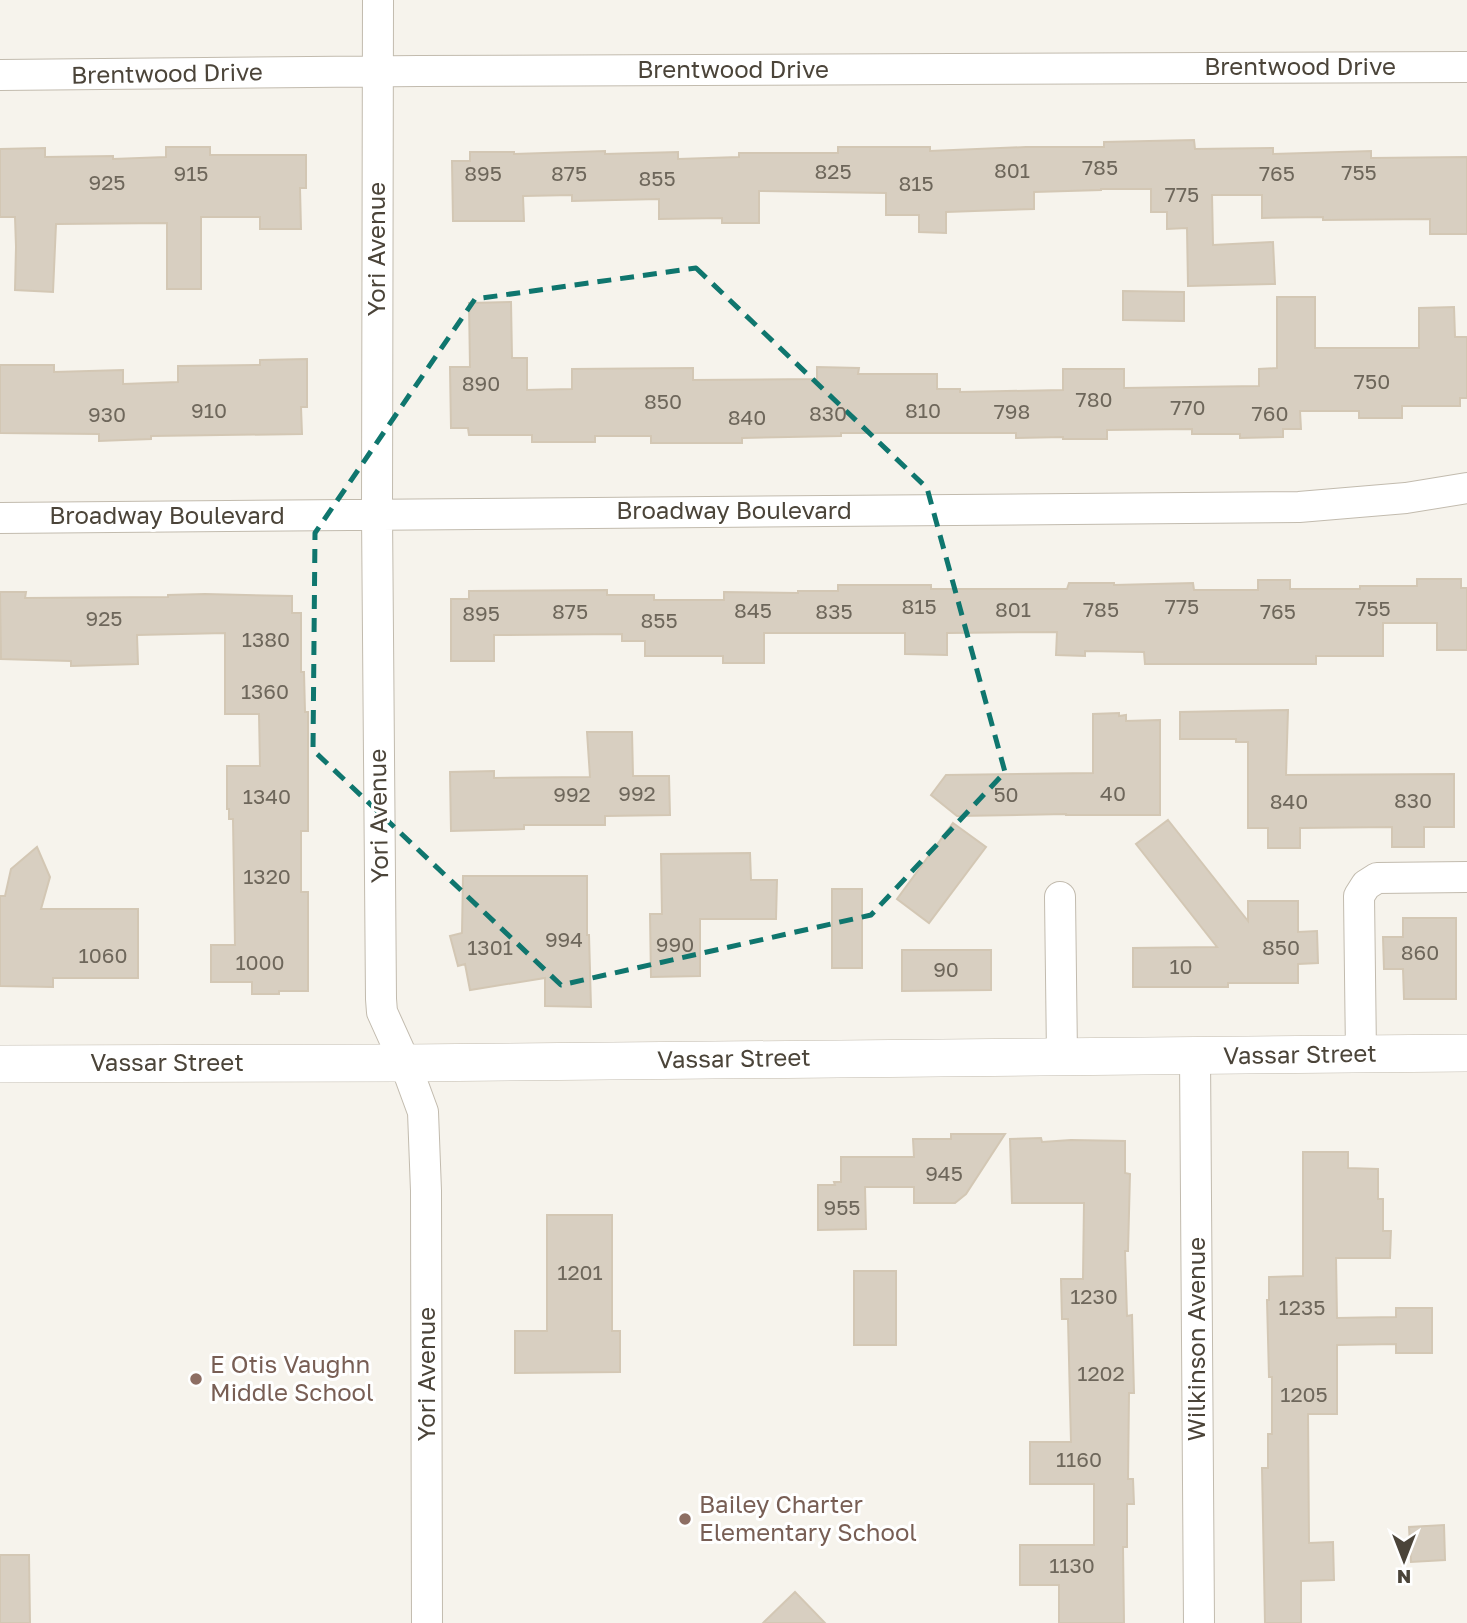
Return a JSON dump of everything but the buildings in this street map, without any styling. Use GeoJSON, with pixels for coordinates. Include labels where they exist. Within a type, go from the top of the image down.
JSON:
{"type":"FeatureCollection","features":[{"type":"Feature","properties":{"kind":"street","name":"Yori Avenue"},"geometry":{"type":"LineString","coordinates":[[377,0],[381,999],[382,1012],[423,1112],[426,1191],[427,1623]]}},
{"type":"Feature","properties":{"kind":"street","name":"Brentwood Drive"},"geometry":{"type":"LineString","coordinates":[[0,75],[1467,67]]}},
{"type":"Feature","properties":{"kind":"street","name":"Broadway Boulevard"},"geometry":{"type":"LineString","coordinates":[[0,518],[1299,507],[1406,498],[1467,488]]}},
{"type":"Feature","properties":{"kind":"street"},"geometry":{"type":"LineString","coordinates":[[1361,1054],[1359,896],[1366,885],[1377,878],[1467,877]]}},
{"type":"Feature","properties":{"kind":"street"},"geometry":{"type":"LineString","coordinates":[[1060,897],[1062,1056]]}},
{"type":"Feature","properties":{"kind":"street","name":"Vassar Street"},"geometry":{"type":"LineString","coordinates":[[0,1064],[1467,1053]]}},
{"type":"Feature","properties":{"kind":"street","name":"Wilkinson Avenue"},"geometry":{"type":"LineString","coordinates":[[1195,1056],[1199,1623]]}},
{"type":"Feature","properties":{"kind":"highlighted area"},"geometry":{"type":"Polygon","coordinates":[[[696,268],[927,488],[1005,772],[871,915],[561,985],[313,750],[315,533],[475,299],[696,268]]]}},
{"type":"Feature","properties":{"kind":"place","name":"E Otis Vaughn Middle School"},"geometry":{"type":"Point","coordinates":[196,1379]}},
{"type":"Feature","properties":{"kind":"place","name":"Bailey Charter Elementary School"},"geometry":{"type":"Point","coordinates":[685,1519]}}]}
